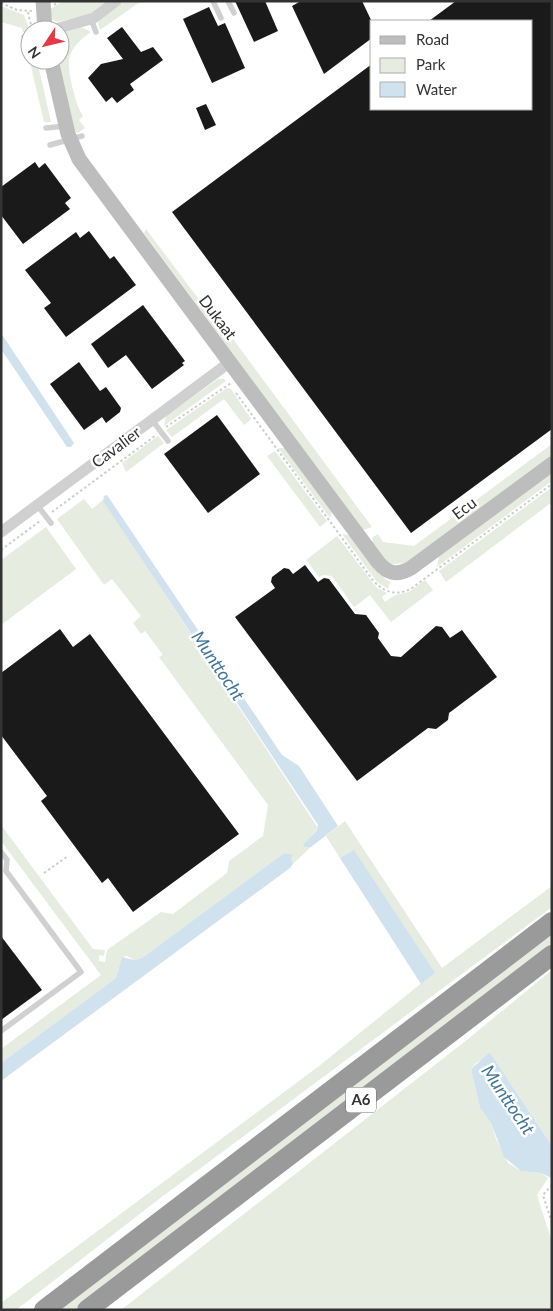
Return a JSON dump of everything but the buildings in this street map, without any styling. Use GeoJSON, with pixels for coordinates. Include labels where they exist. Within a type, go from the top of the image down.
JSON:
{"type":"FeatureCollection","features":[{"type":"Feature","properties":{"kind":"highway","name":"A6"},"geometry":{"type":"LineString","coordinates":[[44,1310],[552,922]]}},
{"type":"Feature","properties":{"kind":"highway","name":"A6"},"geometry":{"type":"LineString","coordinates":[[87,1310],[552,955]]}},
{"type":"Feature","properties":{"kind":"highway","name":"A6"},"geometry":{"type":"LineString","coordinates":[[100,1310],[170,1245]]}},
{"type":"Feature","properties":{"kind":"highway","name":"A6"},"geometry":{"type":"LineString","coordinates":[[34,1310],[72,1287]]}},
{"type":"Feature","properties":{"kind":"street"},"geometry":{"type":"LineString","coordinates":[[70,23],[91,19],[116,1]]}},
{"type":"Feature","properties":{"kind":"street"},"geometry":{"type":"LineString","coordinates":[[34,6],[45,17],[44,20]]}},
{"type":"Feature","properties":{"kind":"street","name":"Dukaat"},"geometry":{"type":"LineString","coordinates":[[54,70],[82,164],[131,225],[378,562],[387,571],[394,574]]}},
{"type":"Feature","properties":{"kind":"street","name":"Cavalier"},"geometry":{"type":"LineString","coordinates":[[1,532],[230,362]]}},
{"type":"Feature","properties":{"kind":"street","name":"Ecu"},"geometry":{"type":"LineString","coordinates":[[394,574],[411,568],[552,464]]}},
{"type":"Feature","properties":{"kind":"lane"},"geometry":{"type":"LineString","coordinates":[[213,1],[221,18]]}},
{"type":"Feature","properties":{"kind":"lane"},"geometry":{"type":"LineString","coordinates":[[228,1],[234,13]]}},
{"type":"Feature","properties":{"kind":"lane"},"geometry":{"type":"LineString","coordinates":[[91,19],[96,32]]}},
{"type":"Feature","properties":{"kind":"lane"},"geometry":{"type":"LineString","coordinates":[[46,128],[73,134]]}},
{"type":"Feature","properties":{"kind":"lane"},"geometry":{"type":"LineString","coordinates":[[50,145],[73,134]]}},
{"type":"Feature","properties":{"kind":"lane"},"geometry":{"type":"LineString","coordinates":[[152,420],[168,441]]}},
{"type":"Feature","properties":{"kind":"lane"},"geometry":{"type":"LineString","coordinates":[[37,505],[51,523]]}},
{"type":"Feature","properties":{"kind":"lane"},"geometry":{"type":"LineString","coordinates":[[1,852],[7,860],[6,871],[81,972],[1,1031]]}},
{"type":"Feature","properties":{"kind":"path"},"geometry":{"type":"LineString","coordinates":[[1,3],[17,10],[34,6],[39,20]]}},
{"type":"Feature","properties":{"kind":"path","name":"Ecu"},"geometry":{"type":"LineString","coordinates":[[161,431],[210,395],[230,383],[372,579],[381,588],[396,593],[412,588],[552,484]]}},
{"type":"Feature","properties":{"kind":"path"},"geometry":{"type":"LineString","coordinates":[[1,550],[161,431]]}},
{"type":"Feature","properties":{"kind":"path"},"geometry":{"type":"LineString","coordinates":[[44,874],[68,856]]}},
{"type":"Feature","properties":{"kind":"path"},"geometry":{"type":"LineString","coordinates":[[552,1185],[543,1195],[552,1223]]}},
{"type":"Feature","properties":{"kind":"green space"},"geometry":{"type":"Polygon","coordinates":[[[64,1],[109,1],[92,14],[66,20],[51,19],[50,9],[64,1]]]}},
{"type":"Feature","properties":{"kind":"green space"},"geometry":{"type":"Polygon","coordinates":[[[124,1],[145,1],[137,4],[100,30],[99,20],[124,1]]]}},
{"type":"Feature","properties":{"kind":"green space"},"geometry":{"type":"Polygon","coordinates":[[[1,6],[24,15],[26,20],[20,20],[20,27],[1,22],[1,6]]]}},
{"type":"Feature","properties":{"kind":"green space"},"geometry":{"type":"Polygon","coordinates":[[[81,27],[91,32],[77,44],[70,55],[70,31],[81,27]]]}},
{"type":"Feature","properties":{"kind":"green space"},"geometry":{"type":"Polygon","coordinates":[[[32,70],[39,70],[51,122],[44,122],[32,70]]]}},
{"type":"Feature","properties":{"kind":"green space"},"geometry":{"type":"Polygon","coordinates":[[[59,70],[69,70],[72,86],[83,116],[79,120],[85,128],[78,133],[74,131],[59,70]]]}},
{"type":"Feature","properties":{"kind":"green space"},"geometry":{"type":"Polygon","coordinates":[[[146,229],[230,341],[233,339],[372,527],[363,530],[144,233],[146,229]]]}},
{"type":"Feature","properties":{"kind":"green space"},"geometry":{"type":"Polygon","coordinates":[[[218,379],[226,381],[164,426],[166,416],[218,379]]]}},
{"type":"Feature","properties":{"kind":"green space"},"geometry":{"type":"Polygon","coordinates":[[[227,388],[231,389],[251,419],[244,425],[224,399],[172,437],[166,430],[227,388]]]}},
{"type":"Feature","properties":{"kind":"green space"},"geometry":{"type":"Polygon","coordinates":[[[158,436],[164,443],[126,472],[122,463],[158,436]]]}},
{"type":"Feature","properties":{"kind":"green space"},"geometry":{"type":"Polygon","coordinates":[[[552,444],[552,458],[409,563],[390,564],[372,545],[373,537],[378,534],[383,542],[414,546],[552,444]]]}},
{"type":"Feature","properties":{"kind":"green space"},"geometry":{"type":"Polygon","coordinates":[[[278,448],[285,448],[332,512],[330,518],[278,448]]]}},
{"type":"Feature","properties":{"kind":"green space"},"geometry":{"type":"Polygon","coordinates":[[[275,451],[327,521],[320,527],[267,456],[275,451]]]}},
{"type":"Feature","properties":{"kind":"green space"},"geometry":{"type":"Polygon","coordinates":[[[552,470],[552,481],[437,567],[439,556],[552,470]]]}},
{"type":"Feature","properties":{"kind":"green space"},"geometry":{"type":"Polygon","coordinates":[[[552,487],[552,502],[446,582],[439,571],[552,487]]]}},
{"type":"Feature","properties":{"kind":"green space"},"geometry":{"type":"Polygon","coordinates":[[[84,499],[92,509],[103,500],[318,828],[307,841],[311,847],[293,864],[289,856],[284,853],[142,958],[134,960],[127,956],[122,957],[116,978],[1,1063],[1,1049],[101,975],[1,841],[1,825],[93,949],[105,950],[104,956],[99,955],[99,961],[105,962],[107,950],[161,912],[173,914],[227,873],[229,861],[263,836],[268,805],[159,657],[163,655],[145,631],[141,634],[133,623],[141,616],[112,579],[104,585],[57,519],[84,499]]]}},
{"type":"Feature","properties":{"kind":"green space"},"geometry":{"type":"Polygon","coordinates":[[[46,527],[76,569],[1,625],[1,560],[46,527]]]}},
{"type":"Feature","properties":{"kind":"green space"},"geometry":{"type":"Polygon","coordinates":[[[342,534],[353,536],[385,579],[390,582],[388,589],[377,582],[342,534]]]}},
{"type":"Feature","properties":{"kind":"green space"},"geometry":{"type":"Polygon","coordinates":[[[337,536],[376,587],[387,593],[382,597],[385,602],[395,595],[409,592],[425,580],[433,590],[391,622],[370,595],[354,607],[332,576],[323,575],[319,577],[306,560],[337,536]]]}},
{"type":"Feature","properties":{"kind":"green space"},"geometry":{"type":"Polygon","coordinates":[[[345,821],[442,968],[552,886],[552,907],[159,1199],[16,1310],[1,1310],[1,1303],[319,1066],[434,973],[351,852],[340,858],[326,836],[345,821]]]}},
{"type":"Feature","properties":{"kind":"green space"},"geometry":{"type":"Polygon","coordinates":[[[552,930],[552,946],[75,1310],[55,1310],[552,930]]]}},
{"type":"Feature","properties":{"kind":"green space"},"geometry":{"type":"Polygon","coordinates":[[[552,970],[552,1146],[491,1054],[476,1063],[471,1069],[480,1108],[491,1123],[496,1139],[508,1163],[521,1171],[541,1173],[548,1178],[537,1195],[552,1242],[552,1310],[121,1310],[468,1039],[552,970]]]}},
{"type":"Feature","properties":{"kind":"water"},"geometry":{"type":"Polygon","coordinates":[[[1,333],[74,443],[71,447],[67,447],[1,349],[1,333]]]}},
{"type":"Feature","properties":{"kind":"water","name":"Munttocht"},"geometry":{"type":"Polygon","coordinates":[[[107,495],[282,755],[299,766],[338,826],[311,847],[303,845],[317,830],[318,825],[103,501],[104,496],[107,495]]]}},
{"type":"Feature","properties":{"kind":"water"},"geometry":{"type":"Polygon","coordinates":[[[354,850],[435,973],[421,984],[340,858],[354,850]]]}},
{"type":"Feature","properties":{"kind":"water"},"geometry":{"type":"Polygon","coordinates":[[[284,853],[293,855],[291,858],[293,864],[290,868],[1,1081],[1,1063],[116,978],[122,957],[134,960],[142,958],[284,853]]]}},
{"type":"Feature","properties":{"kind":"water","name":"Munttocht"},"geometry":{"type":"Polygon","coordinates":[[[489,1053],[552,1146],[551,1178],[541,1173],[521,1171],[504,1157],[491,1123],[480,1108],[471,1069],[489,1053]]]}}]}
